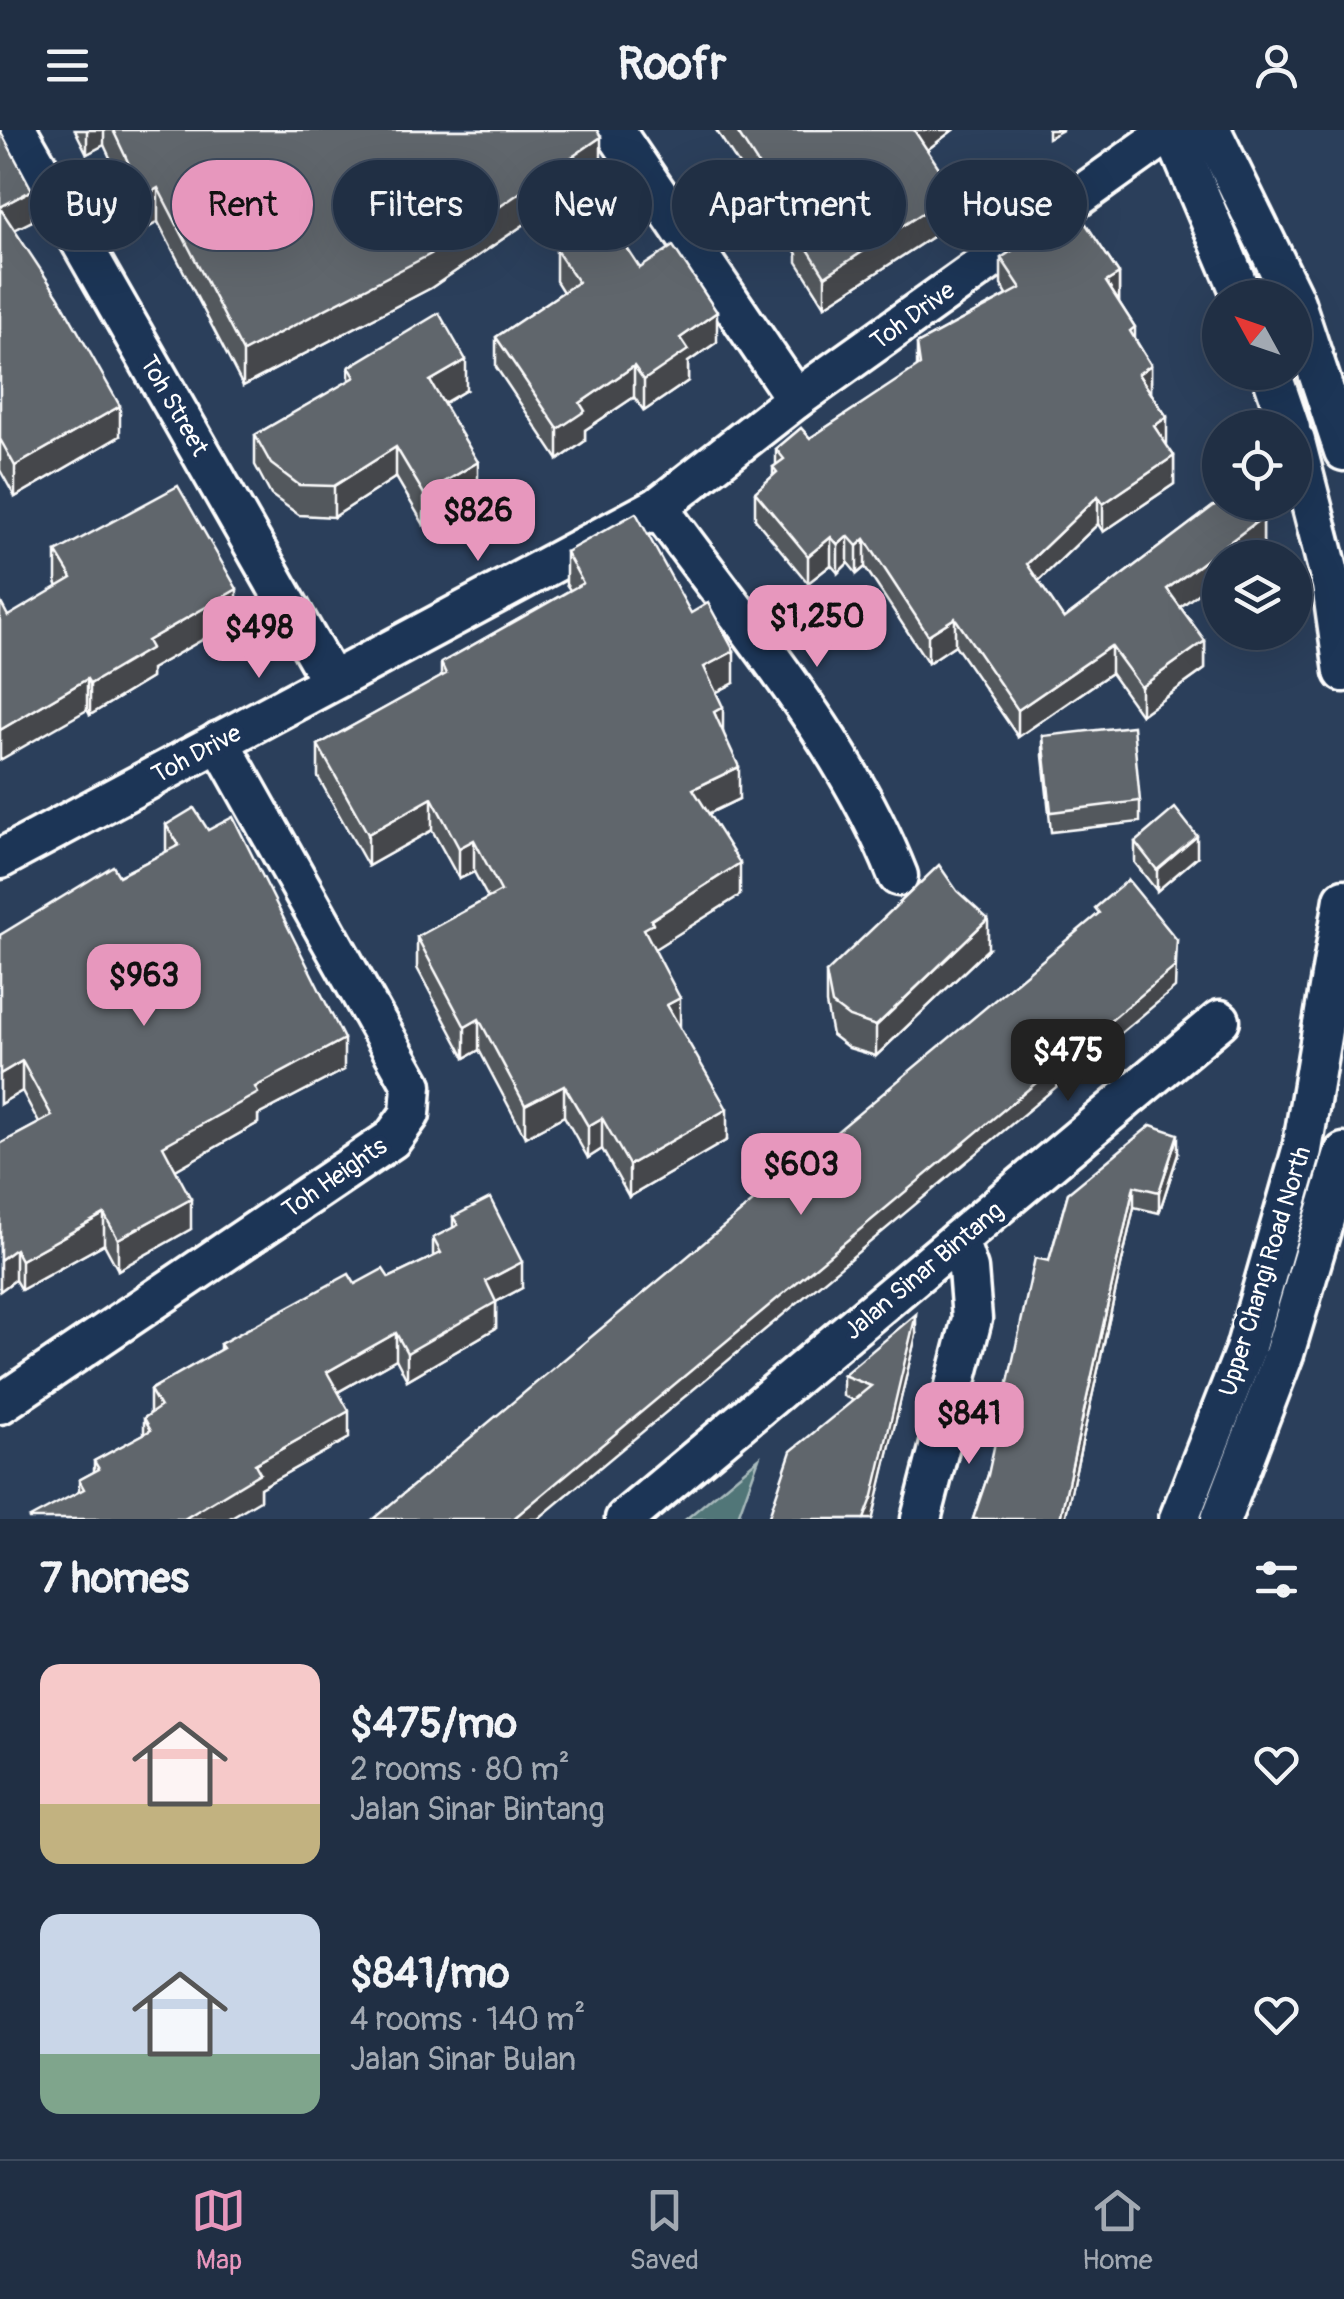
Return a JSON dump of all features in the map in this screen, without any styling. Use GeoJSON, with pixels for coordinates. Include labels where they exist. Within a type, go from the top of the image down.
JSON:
{"type":"FeatureCollection","features":[{"type":"Feature","properties":{"kind":"street","name":"Toh Street"},"geometry":{"type":"LineString","coordinates":[[17,130],[331,681]]}},
{"type":"Feature","properties":{"kind":"street"},"geometry":{"type":"LineString","coordinates":[[614,130],[796,399]]}},
{"type":"Feature","properties":{"kind":"street","name":"Toh Drive"},"geometry":{"type":"LineString","coordinates":[[0,859],[658,507],[796,399],[1172,130]]}},
{"type":"Feature","properties":{"kind":"street"},"geometry":{"type":"LineString","coordinates":[[1172,130],[1235,280]]}},
{"type":"Feature","properties":{"kind":"street"},"geometry":{"type":"LineString","coordinates":[[1211,130],[1284,280]]}},
{"type":"Feature","properties":{"kind":"street"},"geometry":{"type":"LineString","coordinates":[[1312,354],[1344,451]]}},
{"type":"Feature","properties":{"kind":"street"},"geometry":{"type":"LineString","coordinates":[[658,507],[840,759],[880,829],[898,876]]}},
{"type":"Feature","properties":{"kind":"street"},"geometry":{"type":"LineString","coordinates":[[1312,508],[1332,585],[1344,672]]}},
{"type":"Feature","properties":{"kind":"street","name":"Toh Heights"},"geometry":{"type":"LineString","coordinates":[[0,1404],[392,1139],[410,1114],[412,1085],[219,741]]}},
{"type":"Feature","properties":{"kind":"street","name":"Upper Changi Road North"},"geometry":{"type":"LineString","coordinates":[[1180,1519],[1246,1350],[1302,1150],[1344,898]]}},
{"type":"Feature","properties":{"kind":"street","name":"Jalan Sinar Bintang"},"geometry":{"type":"LineString","coordinates":[[625,1519],[1220,1020]]}},
{"type":"Feature","properties":{"kind":"street","name":"Upper Changi Road North"},"geometry":{"type":"LineString","coordinates":[[1222,1519],[1284,1354],[1344,1152]]}},
{"type":"Feature","properties":{"kind":"street"},"geometry":{"type":"LineString","coordinates":[[921,1519],[972,1318],[968,1269],[958,1240]]}},
{"type":"Feature","properties":{"kind":"green space"},"geometry":{"type":"Polygon","coordinates":[[[759,1458],[737,1519],[686,1519],[759,1458]]]}},
{"type":"Feature","properties":{"kind":"building"},"geometry":{"type":"Polygon","coordinates":[[[0,130],[30,191],[0,207],[0,130]]]}},
{"type":"Feature","properties":{"kind":"building"},"geometry":{"type":"Polygon","coordinates":[[[113,130],[597,130],[601,137],[568,160],[518,160],[518,194],[498,208],[498,160],[333,160],[333,250],[437,250],[243,352],[190,250],[313,250],[313,160],[172,160],[172,215],[158,188],[152,191],[152,160],[127,160],[113,130]]]}},
{"type":"Feature","properties":{"kind":"building"},"geometry":{"type":"Polygon","coordinates":[[[736,130],[914,130],[934,160],[926,160],[926,211],[906,224],[906,160],[755,160],[736,130]]]}},
{"type":"Feature","properties":{"kind":"building"},"geometry":{"type":"Polygon","coordinates":[[[0,208],[58,296],[120,406],[15,466],[0,439],[0,208]]]}},
{"type":"Feature","properties":{"kind":"building"},"geometry":{"type":"Polygon","coordinates":[[[1087,226],[1119,274],[1106,282],[1135,327],[1130,331],[1151,365],[1138,374],[1167,417],[1154,426],[1174,456],[1103,504],[1098,496],[1027,564],[1064,619],[1202,515],[1202,520],[1259,520],[1232,540],[1202,540],[1202,563],[1167,589],[1202,637],[1202,643],[1141,687],[1111,646],[1018,710],[955,618],[928,635],[865,539],[857,546],[848,536],[838,545],[831,537],[808,556],[755,492],[777,472],[773,467],[784,459],[776,449],[801,428],[810,438],[920,365],[917,344],[1021,288],[1001,258],[1013,250],[1087,250],[1087,226]]]}},
{"type":"Feature","properties":{"kind":"building"},"geometry":{"type":"Polygon","coordinates":[[[672,247],[717,312],[680,338],[688,350],[644,380],[634,366],[580,403],[585,411],[558,429],[496,337],[578,282],[556,250],[628,250],[640,268],[672,247]]]}},
{"type":"Feature","properties":{"kind":"building"},"geometry":{"type":"Polygon","coordinates":[[[808,250],[865,250],[825,276],[808,250]]]}},
{"type":"Feature","properties":{"kind":"building"},"geometry":{"type":"Polygon","coordinates":[[[439,313],[466,360],[430,381],[478,462],[424,494],[396,447],[334,486],[299,485],[271,464],[255,435],[355,377],[349,367],[439,313]]]}},
{"type":"Feature","properties":{"kind":"building"},"geometry":{"type":"Polygon","coordinates":[[[178,486],[237,589],[147,641],[151,648],[90,684],[87,679],[0,730],[0,601],[8,616],[72,578],[56,552],[178,486]]]}},
{"type":"Feature","properties":{"kind":"building"},"geometry":{"type":"Polygon","coordinates":[[[636,513],[691,613],[708,603],[734,651],[704,667],[723,707],[714,712],[739,767],[693,789],[740,863],[651,920],[653,924],[644,929],[680,998],[667,1005],[727,1109],[629,1165],[602,1118],[588,1126],[564,1085],[525,1105],[479,1019],[465,1027],[417,937],[501,891],[474,840],[459,848],[432,798],[368,834],[318,745],[446,674],[441,663],[583,583],[566,552],[636,513]]]}},
{"type":"Feature","properties":{"kind":"building"},"geometry":{"type":"Polygon","coordinates":[[[1133,726],[1140,801],[1051,812],[1043,736],[1133,726]]]}},
{"type":"Feature","properties":{"kind":"building"},"geometry":{"type":"Polygon","coordinates":[[[194,808],[208,830],[233,817],[344,1039],[255,1087],[258,1093],[163,1146],[191,1199],[118,1239],[104,1214],[21,1260],[15,1249],[0,1260],[0,1144],[52,1116],[22,1061],[0,1074],[0,935],[113,866],[119,876],[179,845],[166,825],[194,808]]]}},
{"type":"Feature","properties":{"kind":"building"},"geometry":{"type":"Polygon","coordinates":[[[1175,808],[1197,836],[1157,870],[1135,842],[1175,808]]]}},
{"type":"Feature","properties":{"kind":"building"},"geometry":{"type":"Polygon","coordinates":[[[939,865],[957,891],[988,919],[876,1026],[849,1017],[832,1004],[826,973],[939,865]]]}},
{"type":"Feature","properties":{"kind":"building"},"geometry":{"type":"Polygon","coordinates":[[[1128,880],[1177,940],[1175,967],[513,1519],[373,1519],[1099,913],[1095,908],[1128,880]]]}},
{"type":"Feature","properties":{"kind":"building"},"geometry":{"type":"Polygon","coordinates":[[[1151,1125],[1178,1134],[1159,1192],[1134,1186],[1060,1519],[973,1519],[988,1475],[1035,1258],[1049,1261],[1068,1193],[1151,1125]]]}},
{"type":"Feature","properties":{"kind":"building"},"geometry":{"type":"Polygon","coordinates":[[[490,1198],[522,1262],[486,1281],[496,1302],[407,1353],[396,1333],[327,1372],[349,1411],[255,1464],[260,1473],[184,1519],[28,1519],[84,1489],[79,1480],[99,1469],[94,1461],[151,1430],[144,1418],[160,1407],[150,1390],[223,1348],[220,1344],[349,1274],[355,1284],[383,1269],[389,1278],[441,1253],[433,1238],[458,1225],[453,1217],[490,1198]]]}},
{"type":"Feature","properties":{"kind":"building"},"geometry":{"type":"Polygon","coordinates":[[[916,1314],[873,1496],[864,1519],[768,1519],[791,1451],[871,1386],[843,1375],[916,1314]]]}}]}
